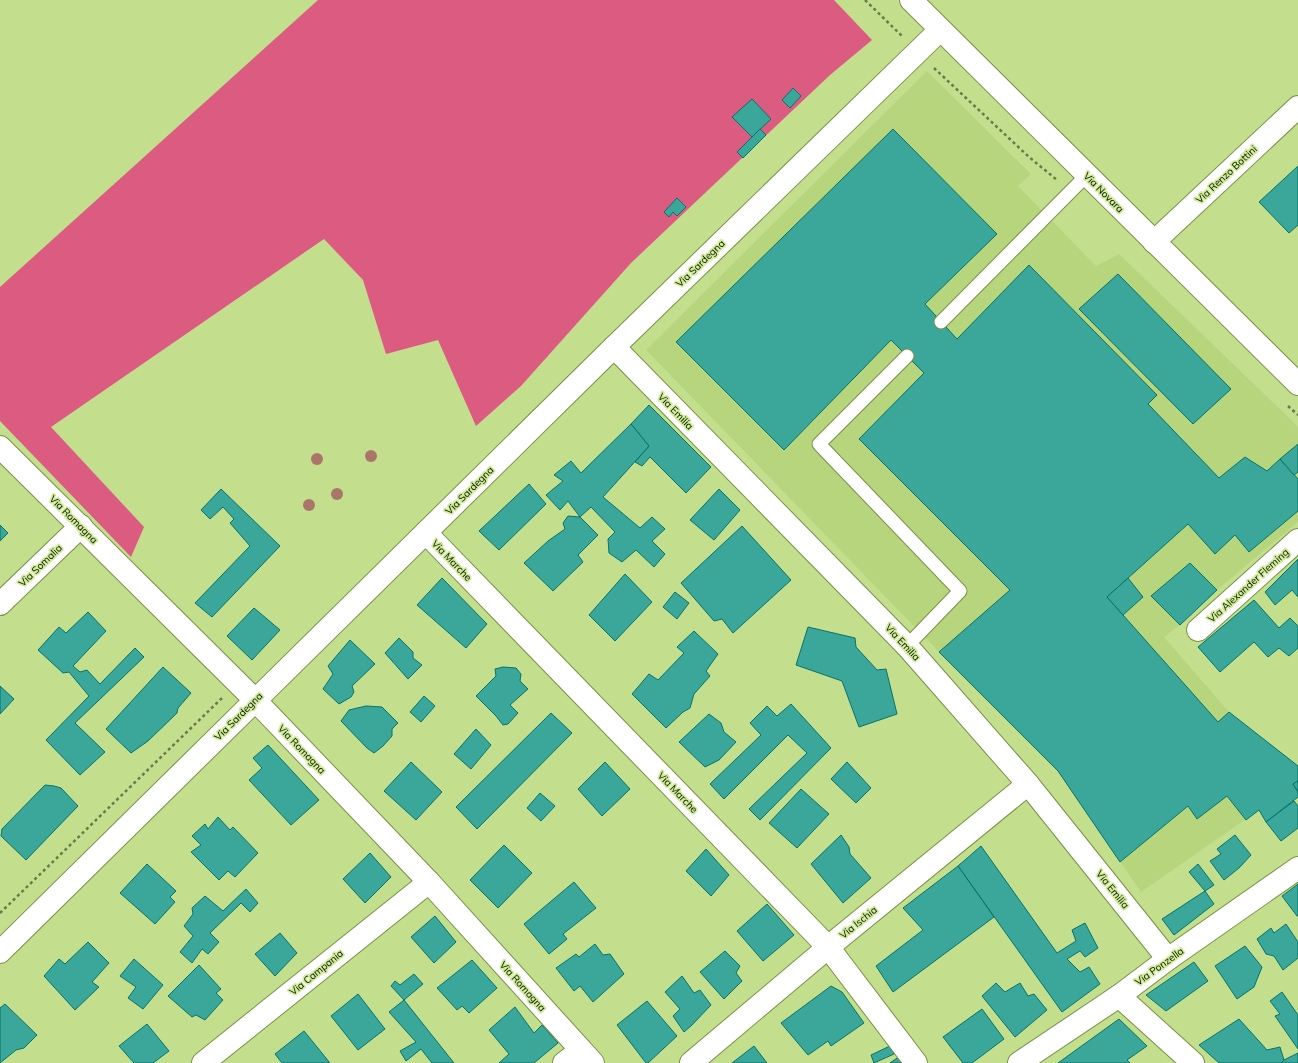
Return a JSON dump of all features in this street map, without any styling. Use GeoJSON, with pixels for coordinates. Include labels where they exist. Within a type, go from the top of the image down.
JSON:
{"type":"FeatureCollection","features":[{"type":"Feature","properties":{"kind":"street","name":"Via Novara"},"geometry":{"type":"LineString","coordinates":[[910,0],[1298,384]]}},
{"type":"Feature","properties":{"kind":"street","name":"Via Sardegna"},"geometry":{"type":"LineString","coordinates":[[0,952],[254,699],[940,30]]}},
{"type":"Feature","properties":{"kind":"street","name":"Via Renzo Bottini"},"geometry":{"type":"LineString","coordinates":[[1154,242],[1298,107]]}},
{"type":"Feature","properties":{"kind":"street","name":"Via Emilia"},"geometry":{"type":"LineString","coordinates":[[614,347],[907,646],[1028,784],[1168,960]]}},
{"type":"Feature","properties":{"kind":"street","name":"Via Romagna"},"geometry":{"type":"LineString","coordinates":[[0,446],[254,699],[429,882],[587,1056]]}},
{"type":"Feature","properties":{"kind":"street","name":"Via Somalia"},"geometry":{"type":"LineString","coordinates":[[0,604],[81,526]]}},
{"type":"Feature","properties":{"kind":"street","name":"Via Marche"},"geometry":{"type":"LineString","coordinates":[[426,532],[828,947],[916,1063]]}},
{"type":"Feature","properties":{"kind":"street","name":"Via Alexander Fleming"},"geometry":{"type":"LineString","coordinates":[[1198,630],[1298,540]]}},
{"type":"Feature","properties":{"kind":"street","name":"Via Ischia"},"geometry":{"type":"LineString","coordinates":[[691,1063],[828,947],[1028,784]]}},
{"type":"Feature","properties":{"kind":"street","name":"Via Ponzella"},"geometry":{"type":"LineString","coordinates":[[1019,1063],[1119,996],[1298,868]]}},
{"type":"Feature","properties":{"kind":"street","name":"Via Campania"},"geometry":{"type":"LineString","coordinates":[[204,1063],[429,882]]}},
{"type":"Feature","properties":{"kind":"street"},"geometry":{"type":"LineString","coordinates":[[1119,996],[1193,1063]]}},
{"type":"Feature","properties":{"kind":"street"},"geometry":{"type":"LineString","coordinates":[[564,1063],[587,1056]]}},
{"type":"Feature","properties":{"kind":"lane"},"geometry":{"type":"LineString","coordinates":[[941,322],[1087,175]]}},
{"type":"Feature","properties":{"kind":"lane"},"geometry":{"type":"LineString","coordinates":[[907,356],[819,444],[960,591],[907,646]]}},
{"type":"Feature","properties":{"kind":"path"},"geometry":{"type":"LineString","coordinates":[[0,913],[238,683]]}},
{"type":"Feature","properties":{"kind":"shaded area"},"geometry":{"type":"Polygon","coordinates":[[[318,0],[834,0],[872,40],[830,75],[631,263],[521,386],[476,426],[438,340],[386,354],[363,280],[324,239],[51,427],[144,527],[131,557],[0,421],[0,287],[318,0]]]}},
{"type":"Feature","properties":{"kind":"shaded area"},"geometry":{"type":"Polygon","coordinates":[[[927,71],[1031,174],[1018,186],[1096,266],[1119,254],[1298,427],[1298,522],[1217,590],[1180,625],[1164,637],[1229,712],[1298,766],[1298,797],[1266,822],[1259,810],[1141,892],[1058,771],[939,652],[646,350],[927,71]]]}},
{"type":"Feature","properties":{"kind":"building"},"geometry":{"type":"Polygon","coordinates":[[[793,88],[801,96],[790,108],[782,100],[793,88]]]}},
{"type":"Feature","properties":{"kind":"building"},"geometry":{"type":"Polygon","coordinates":[[[752,99],[771,119],[752,137],[732,117],[752,99]]]}},
{"type":"Feature","properties":{"kind":"building"},"geometry":{"type":"Polygon","coordinates":[[[760,129],[766,135],[743,158],[737,152],[760,129]]]}},
{"type":"Feature","properties":{"kind":"building"},"geometry":{"type":"Polygon","coordinates":[[[893,129],[997,234],[925,304],[957,339],[1029,265],[1157,395],[1148,404],[1219,478],[1245,457],[1267,471],[1280,459],[1298,479],[1298,511],[1249,552],[1235,535],[1215,554],[1188,524],[1107,597],[1218,722],[1229,712],[1298,766],[1298,781],[1293,784],[1298,792],[1298,797],[1266,822],[1259,810],[1246,820],[1227,796],[1197,819],[1188,806],[1120,862],[1058,771],[939,652],[1010,590],[859,439],[924,373],[891,340],[784,450],[676,342],[893,129]]]}},
{"type":"Feature","properties":{"kind":"building"},"geometry":{"type":"Polygon","coordinates":[[[1298,166],[1298,225],[1289,233],[1259,202],[1298,166]]]}},
{"type":"Feature","properties":{"kind":"building"},"geometry":{"type":"Polygon","coordinates":[[[677,198],[686,207],[677,216],[673,212],[669,217],[664,212],[677,198]]]}},
{"type":"Feature","properties":{"kind":"building"},"geometry":{"type":"Polygon","coordinates":[[[1118,274],[1231,389],[1193,424],[1079,309],[1118,274]]]}},
{"type":"Feature","properties":{"kind":"building"},"geometry":{"type":"Polygon","coordinates":[[[649,405],[711,467],[686,493],[650,457],[642,466],[635,462],[649,446],[631,424],[649,405]]]}},
{"type":"Feature","properties":{"kind":"building"},"geometry":{"type":"Polygon","coordinates":[[[631,424],[649,446],[603,497],[640,528],[652,517],[665,529],[652,541],[665,554],[654,567],[636,550],[622,562],[609,553],[608,539],[615,532],[591,507],[580,517],[568,501],[560,510],[546,495],[563,481],[554,475],[571,461],[581,473],[631,424]]]}},
{"type":"Feature","properties":{"kind":"building"},"geometry":{"type":"Polygon","coordinates":[[[1298,444],[1298,472],[1294,475],[1280,459],[1298,444]]]}},
{"type":"Feature","properties":{"kind":"building"},"geometry":{"type":"Polygon","coordinates":[[[529,484],[546,504],[499,550],[479,531],[529,484]]]}},
{"type":"Feature","properties":{"kind":"building"},"geometry":{"type":"Polygon","coordinates":[[[221,489],[280,546],[212,617],[195,603],[250,546],[230,523],[234,519],[223,507],[210,519],[201,510],[221,489]]]}},
{"type":"Feature","properties":{"kind":"building"},"geometry":{"type":"Polygon","coordinates":[[[719,489],[740,510],[714,540],[690,520],[719,489]]]}},
{"type":"Feature","properties":{"kind":"building"},"geometry":{"type":"Polygon","coordinates":[[[568,516],[580,517],[598,535],[578,555],[583,562],[553,591],[524,563],[548,541],[565,529],[563,523],[568,516]]]}},
{"type":"Feature","properties":{"kind":"building"},"geometry":{"type":"Polygon","coordinates":[[[0,525],[8,533],[0,541],[0,525]]]}},
{"type":"Feature","properties":{"kind":"building"},"geometry":{"type":"Polygon","coordinates":[[[742,526],[791,580],[733,633],[722,619],[714,621],[681,583],[742,526]]]}},
{"type":"Feature","properties":{"kind":"building"},"geometry":{"type":"Polygon","coordinates":[[[1298,559],[1298,597],[1292,590],[1275,605],[1265,592],[1298,559]]]}},
{"type":"Feature","properties":{"kind":"building"},"geometry":{"type":"Polygon","coordinates":[[[1190,563],[1217,590],[1180,625],[1151,596],[1190,563]]]}},
{"type":"Feature","properties":{"kind":"building"},"geometry":{"type":"Polygon","coordinates":[[[625,574],[652,602],[615,641],[589,615],[625,574]]]}},
{"type":"Feature","properties":{"kind":"building"},"geometry":{"type":"Polygon","coordinates":[[[442,578],[487,624],[466,648],[417,605],[442,578]]]}},
{"type":"Feature","properties":{"kind":"building"},"geometry":{"type":"Polygon","coordinates":[[[1128,578],[1143,597],[1123,615],[1107,597],[1128,578]]]}},
{"type":"Feature","properties":{"kind":"building"},"geometry":{"type":"Polygon","coordinates":[[[675,592],[689,603],[677,619],[663,607],[675,592]]]}},
{"type":"Feature","properties":{"kind":"building"},"geometry":{"type":"Polygon","coordinates":[[[1254,600],[1279,628],[1290,618],[1298,626],[1298,648],[1289,656],[1279,648],[1268,657],[1254,642],[1220,672],[1198,647],[1254,600]]]}},
{"type":"Feature","properties":{"kind":"building"},"geometry":{"type":"Polygon","coordinates":[[[254,608],[280,630],[252,660],[227,636],[254,608]]]}},
{"type":"Feature","properties":{"kind":"building"},"geometry":{"type":"Polygon","coordinates":[[[88,612],[106,631],[73,666],[80,672],[87,670],[100,684],[135,648],[144,657],[75,723],[105,752],[80,775],[46,740],[89,696],[69,672],[63,673],[38,650],[59,627],[66,633],[88,612]]]}},
{"type":"Feature","properties":{"kind":"building"},"geometry":{"type":"Polygon","coordinates":[[[808,627],[855,638],[856,647],[877,670],[886,669],[897,714],[859,727],[842,681],[796,665],[808,627]]]}},
{"type":"Feature","properties":{"kind":"building"},"geometry":{"type":"Polygon","coordinates":[[[694,631],[718,654],[706,671],[710,676],[694,694],[690,708],[683,712],[666,728],[632,694],[649,674],[658,680],[684,653],[677,647],[694,631]]]}},
{"type":"Feature","properties":{"kind":"building"},"geometry":{"type":"Polygon","coordinates":[[[399,638],[413,652],[413,658],[422,665],[408,679],[385,653],[399,638]]]}},
{"type":"Feature","properties":{"kind":"building"},"geometry":{"type":"Polygon","coordinates":[[[350,640],[375,664],[352,686],[354,692],[351,697],[339,704],[323,689],[333,674],[328,666],[350,640]]]}},
{"type":"Feature","properties":{"kind":"building"},"geometry":{"type":"Polygon","coordinates":[[[163,667],[191,693],[178,708],[177,713],[148,741],[131,753],[106,729],[163,667]]]}},
{"type":"Feature","properties":{"kind":"building"},"geometry":{"type":"Polygon","coordinates":[[[503,667],[516,668],[521,674],[520,681],[528,689],[510,705],[518,713],[508,724],[503,725],[476,696],[496,676],[495,669],[503,667]]]}},
{"type":"Feature","properties":{"kind":"building"},"geometry":{"type":"Polygon","coordinates":[[[0,686],[14,699],[0,714],[0,686]]]}},
{"type":"Feature","properties":{"kind":"building"},"geometry":{"type":"Polygon","coordinates":[[[424,696],[435,706],[421,722],[410,712],[424,696]]]}},
{"type":"Feature","properties":{"kind":"building"},"geometry":{"type":"Polygon","coordinates":[[[791,704],[831,748],[760,820],[749,809],[807,753],[788,735],[724,799],[710,784],[761,735],[750,723],[767,706],[777,716],[791,704]]]}},
{"type":"Feature","properties":{"kind":"building"},"geometry":{"type":"Polygon","coordinates":[[[366,706],[382,707],[398,723],[392,729],[392,736],[374,753],[367,748],[341,721],[349,710],[366,706]]]}},
{"type":"Feature","properties":{"kind":"building"},"geometry":{"type":"Polygon","coordinates":[[[551,713],[572,733],[477,829],[456,807],[551,713]]]}},
{"type":"Feature","properties":{"kind":"building"},"geometry":{"type":"Polygon","coordinates":[[[709,714],[721,723],[724,732],[736,742],[719,760],[705,767],[679,742],[709,714]]]}},
{"type":"Feature","properties":{"kind":"building"},"geometry":{"type":"Polygon","coordinates":[[[476,729],[491,745],[471,769],[454,754],[476,729]]]}},
{"type":"Feature","properties":{"kind":"building"},"geometry":{"type":"Polygon","coordinates":[[[268,745],[319,800],[291,825],[249,780],[262,768],[253,758],[268,745]]]}},
{"type":"Feature","properties":{"kind":"building"},"geometry":{"type":"Polygon","coordinates":[[[411,762],[442,792],[416,820],[384,791],[411,762]]]}},
{"type":"Feature","properties":{"kind":"building"},"geometry":{"type":"Polygon","coordinates":[[[605,762],[630,789],[602,816],[578,789],[605,762]]]}},
{"type":"Feature","properties":{"kind":"building"},"geometry":{"type":"Polygon","coordinates":[[[847,762],[871,788],[856,803],[831,779],[847,762]]]}},
{"type":"Feature","properties":{"kind":"building"},"geometry":{"type":"Polygon","coordinates":[[[1298,781],[1298,792],[1293,784],[1298,781]]]}},
{"type":"Feature","properties":{"kind":"building"},"geometry":{"type":"Polygon","coordinates":[[[45,785],[61,788],[78,806],[26,860],[1,836],[2,829],[45,785]]]}},
{"type":"Feature","properties":{"kind":"building"},"geometry":{"type":"Polygon","coordinates":[[[801,789],[829,814],[797,848],[769,823],[801,789]]]}},
{"type":"Feature","properties":{"kind":"building"},"geometry":{"type":"Polygon","coordinates":[[[540,793],[555,806],[541,821],[527,808],[540,793]]]}},
{"type":"Feature","properties":{"kind":"building"},"geometry":{"type":"Polygon","coordinates":[[[1294,801],[1298,806],[1298,828],[1281,841],[1266,822],[1294,801]]]}},
{"type":"Feature","properties":{"kind":"building"},"geometry":{"type":"Polygon","coordinates":[[[218,817],[230,830],[233,827],[258,853],[235,877],[228,871],[219,880],[191,852],[201,845],[192,836],[205,824],[208,829],[218,817]]]}},
{"type":"Feature","properties":{"kind":"building"},"geometry":{"type":"Polygon","coordinates":[[[841,835],[849,847],[850,854],[871,878],[843,903],[811,864],[841,835]]]}},
{"type":"Feature","properties":{"kind":"building"},"geometry":{"type":"Polygon","coordinates":[[[1235,835],[1251,855],[1239,868],[1224,880],[1210,861],[1221,854],[1217,849],[1235,835]]]}},
{"type":"Feature","properties":{"kind":"building"},"geometry":{"type":"Polygon","coordinates":[[[504,845],[532,873],[498,908],[470,880],[504,845]]]}},
{"type":"Feature","properties":{"kind":"building"},"geometry":{"type":"Polygon","coordinates":[[[981,846],[1057,953],[1076,941],[1072,930],[1085,923],[1098,948],[1085,957],[1080,951],[1067,959],[1080,972],[1089,967],[1100,984],[1062,1012],[958,866],[981,846]]]}},
{"type":"Feature","properties":{"kind":"building"},"geometry":{"type":"Polygon","coordinates":[[[706,849],[729,875],[711,896],[686,871],[706,849]]]}},
{"type":"Feature","properties":{"kind":"building"},"geometry":{"type":"Polygon","coordinates":[[[370,853],[391,877],[365,903],[343,879],[370,853]]]}},
{"type":"Feature","properties":{"kind":"building"},"geometry":{"type":"Polygon","coordinates":[[[147,864],[176,891],[170,897],[175,902],[155,924],[120,893],[147,864]]]}},
{"type":"Feature","properties":{"kind":"building"},"geometry":{"type":"Polygon","coordinates":[[[1198,864],[1214,885],[1205,891],[1189,872],[1198,864]]]}},
{"type":"Feature","properties":{"kind":"building"},"geometry":{"type":"Polygon","coordinates":[[[958,866],[994,917],[893,992],[876,966],[923,930],[903,908],[958,866]]]}},
{"type":"Feature","properties":{"kind":"building"},"geometry":{"type":"Polygon","coordinates":[[[574,882],[596,908],[563,934],[567,939],[549,954],[524,924],[574,882]]]}},
{"type":"Feature","properties":{"kind":"building"},"geometry":{"type":"Polygon","coordinates":[[[1298,884],[1298,916],[1297,916],[1282,896],[1298,884]]]}},
{"type":"Feature","properties":{"kind":"building"},"geometry":{"type":"Polygon","coordinates":[[[246,889],[258,903],[250,912],[241,903],[210,933],[219,942],[208,954],[202,949],[192,963],[180,952],[193,936],[184,926],[193,914],[192,908],[205,896],[223,911],[246,889]]]}},
{"type":"Feature","properties":{"kind":"building"},"geometry":{"type":"Polygon","coordinates":[[[1205,891],[1214,904],[1174,935],[1162,919],[1205,891]]]}},
{"type":"Feature","properties":{"kind":"building"},"geometry":{"type":"Polygon","coordinates":[[[767,904],[794,935],[763,961],[737,931],[767,904]]]}},
{"type":"Feature","properties":{"kind":"building"},"geometry":{"type":"Polygon","coordinates":[[[435,916],[456,942],[434,963],[411,937],[435,916]]]}},
{"type":"Feature","properties":{"kind":"building"},"geometry":{"type":"Polygon","coordinates":[[[1286,924],[1298,942],[1298,958],[1283,970],[1274,956],[1266,954],[1257,939],[1271,928],[1274,933],[1286,924]]]}},
{"type":"Feature","properties":{"kind":"building"},"geometry":{"type":"Polygon","coordinates":[[[280,933],[297,953],[275,976],[255,954],[280,933]]]}},
{"type":"Feature","properties":{"kind":"building"},"geometry":{"type":"Polygon","coordinates":[[[88,942],[109,963],[92,982],[99,987],[75,1010],[44,976],[59,959],[65,964],[88,942]]]}},
{"type":"Feature","properties":{"kind":"building"},"geometry":{"type":"Polygon","coordinates":[[[595,944],[603,955],[610,954],[624,974],[593,1002],[580,986],[574,991],[556,968],[576,954],[579,957],[595,944]]]}},
{"type":"Feature","properties":{"kind":"building"},"geometry":{"type":"Polygon","coordinates":[[[1245,946],[1262,967],[1254,987],[1237,999],[1215,966],[1245,946]]]}},
{"type":"Feature","properties":{"kind":"building"},"geometry":{"type":"Polygon","coordinates":[[[725,951],[740,966],[736,973],[742,981],[724,999],[700,972],[725,951]]]}},
{"type":"Feature","properties":{"kind":"building"},"geometry":{"type":"Polygon","coordinates":[[[134,959],[163,985],[143,1009],[128,998],[136,987],[120,976],[134,959]]]}},
{"type":"Feature","properties":{"kind":"building"},"geometry":{"type":"Polygon","coordinates":[[[472,960],[497,988],[469,1013],[462,1006],[457,1010],[437,988],[472,960]]]}},
{"type":"Feature","properties":{"kind":"building"},"geometry":{"type":"Polygon","coordinates":[[[1194,962],[1208,981],[1166,1011],[1146,995],[1194,962]]]}},
{"type":"Feature","properties":{"kind":"building"},"geometry":{"type":"Polygon","coordinates":[[[199,965],[221,989],[216,993],[223,1000],[205,1020],[196,1015],[192,1017],[168,996],[199,965]]]}},
{"type":"Feature","properties":{"kind":"building"},"geometry":{"type":"Polygon","coordinates":[[[414,974],[423,984],[404,1000],[391,986],[395,981],[400,985],[414,974]]]}},
{"type":"Feature","properties":{"kind":"building"},"geometry":{"type":"Polygon","coordinates":[[[682,976],[694,993],[700,990],[711,1005],[684,1032],[673,1016],[680,1009],[665,992],[682,976]]]}},
{"type":"Feature","properties":{"kind":"building"},"geometry":{"type":"Polygon","coordinates":[[[996,983],[1005,992],[1020,983],[1028,996],[1034,994],[1047,1010],[1015,1037],[982,996],[996,983]]]}},
{"type":"Feature","properties":{"kind":"building"},"geometry":{"type":"Polygon","coordinates":[[[831,986],[842,992],[864,1023],[831,1046],[828,1041],[808,1055],[781,1023],[831,986]]]}},
{"type":"Feature","properties":{"kind":"building"},"geometry":{"type":"Polygon","coordinates":[[[1282,992],[1298,1015],[1298,1049],[1275,1016],[1280,1014],[1270,1001],[1282,992]]]}},
{"type":"Feature","properties":{"kind":"building"},"geometry":{"type":"Polygon","coordinates":[[[358,994],[385,1029],[358,1050],[331,1016],[358,994]]]}},
{"type":"Feature","properties":{"kind":"building"},"geometry":{"type":"Polygon","coordinates":[[[404,1000],[454,1063],[432,1063],[421,1049],[406,1061],[400,1051],[416,1042],[389,1012],[404,1000]]]}},
{"type":"Feature","properties":{"kind":"building"},"geometry":{"type":"Polygon","coordinates":[[[647,1001],[677,1036],[648,1063],[646,1063],[617,1025],[647,1001]]]}},
{"type":"Feature","properties":{"kind":"building"},"geometry":{"type":"Polygon","coordinates":[[[5,1004],[37,1035],[24,1048],[16,1050],[0,1063],[0,1008],[5,1004]]]}},
{"type":"Feature","properties":{"kind":"building"},"geometry":{"type":"Polygon","coordinates":[[[515,1007],[534,1033],[542,1025],[558,1043],[534,1063],[499,1063],[509,1054],[489,1030],[515,1007]]]}},
{"type":"Feature","properties":{"kind":"building"},"geometry":{"type":"Polygon","coordinates":[[[982,1009],[1004,1039],[972,1063],[963,1063],[943,1037],[982,1009]]]}},
{"type":"Feature","properties":{"kind":"building"},"geometry":{"type":"Polygon","coordinates":[[[1119,1019],[1147,1046],[1127,1060],[1130,1063],[1058,1063],[1119,1019]]]}},
{"type":"Feature","properties":{"kind":"building"},"geometry":{"type":"Polygon","coordinates":[[[1239,1019],[1267,1050],[1280,1047],[1284,1060],[1281,1063],[1219,1063],[1199,1045],[1239,1019]]]}},
{"type":"Feature","properties":{"kind":"building"},"geometry":{"type":"Polygon","coordinates":[[[147,1024],[169,1051],[153,1063],[134,1063],[119,1046],[147,1024]]]}},
{"type":"Feature","properties":{"kind":"building"},"geometry":{"type":"Polygon","coordinates":[[[304,1031],[330,1063],[282,1063],[275,1054],[304,1031]]]}},
{"type":"Feature","properties":{"kind":"building"},"geometry":{"type":"Polygon","coordinates":[[[892,1045],[894,1054],[874,1063],[871,1055],[892,1045]]]}},
{"type":"Feature","properties":{"kind":"building"},"geometry":{"type":"Polygon","coordinates":[[[754,1046],[767,1063],[732,1063],[754,1046]]]}},
{"type":"Feature","properties":{"kind":"building"},"geometry":{"type":"Polygon","coordinates":[[[1298,1053],[1298,1063],[1281,1063],[1284,1060],[1298,1053]]]}},
{"type":"Feature","properties":{"kind":"building"},"geometry":{"type":"Polygon","coordinates":[[[900,1056],[905,1063],[890,1063],[900,1056]]]}}]}
